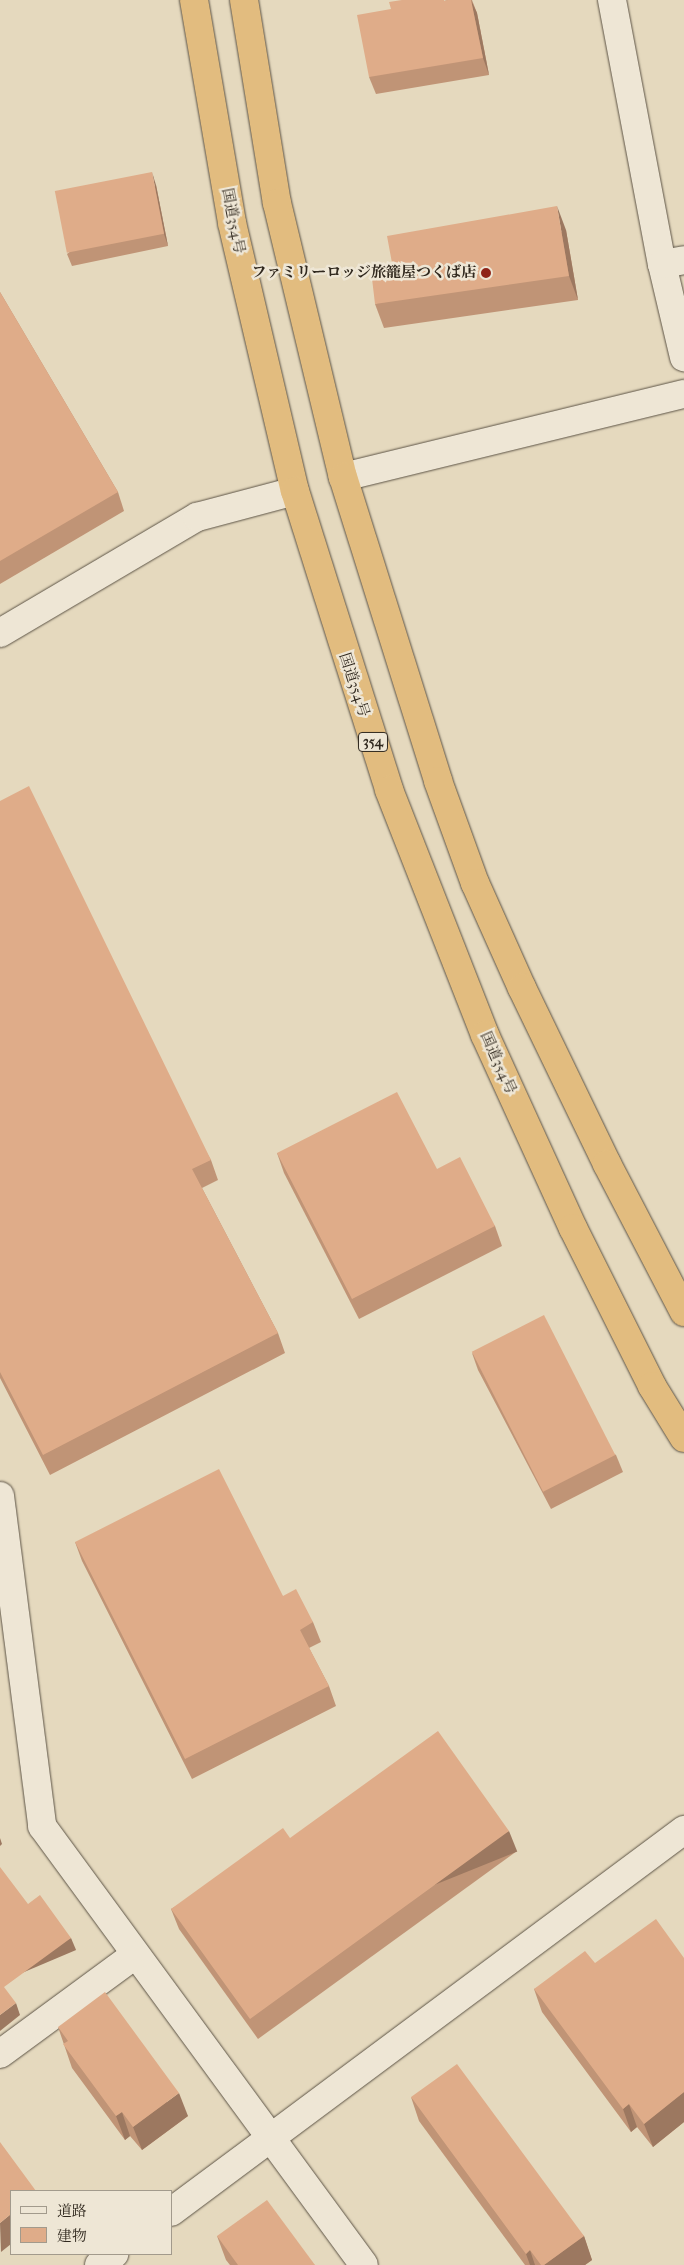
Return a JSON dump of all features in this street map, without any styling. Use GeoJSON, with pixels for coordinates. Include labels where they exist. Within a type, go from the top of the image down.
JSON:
{"type":"FeatureCollection","features":[{"type":"Feature","properties":{"kind":"highway","name":"国道354号"},"geometry":{"type":"LineString","coordinates":[[194,0],[232,223],[295,491],[389,790],[485,1035],[573,1228],[652,1386],[684,1438]]}},
{"type":"Feature","properties":{"kind":"highway"},"geometry":{"type":"LineString","coordinates":[[244,0],[278,203],[343,477],[438,781],[475,883],[607,1164],[684,1312]]}},
{"type":"Feature","properties":{"kind":"street"},"geometry":{"type":"LineString","coordinates":[[612,0],[673,262],[684,357]]}},
{"type":"Feature","properties":{"kind":"street"},"geometry":{"type":"LineString","coordinates":[[343,477],[684,394]]}},
{"type":"Feature","properties":{"kind":"street"},"geometry":{"type":"LineString","coordinates":[[0,633],[197,517],[295,491]]}},
{"type":"Feature","properties":{"kind":"street"},"geometry":{"type":"LineString","coordinates":[[0,1496],[9,1656],[42,1826],[364,2265]]}},
{"type":"Feature","properties":{"kind":"street"},"geometry":{"type":"LineString","coordinates":[[172,2211],[684,1830]]}},
{"type":"Feature","properties":{"kind":"street"},"geometry":{"type":"LineString","coordinates":[[0,2054],[135,1955]]}},
{"type":"Feature","properties":{"kind":"street"},"geometry":{"type":"LineString","coordinates":[[99,2265],[113,2255]]}},
{"type":"Feature","properties":{"kind":"building"},"geometry":{"type":"Polygon","coordinates":[[[402,0],[471,0],[483,58],[369,77],[357,15],[391,9],[389,2],[402,0]]]}},
{"type":"Feature","properties":{"kind":"building"},"geometry":{"type":"Polygon","coordinates":[[[152,172],[164,234],[67,253],[55,191],[152,172]]]}},
{"type":"Feature","properties":{"kind":"building"},"geometry":{"type":"Polygon","coordinates":[[[557,206],[569,276],[375,304],[371,270],[392,263],[387,236],[557,206]]]}},
{"type":"Feature","properties":{"kind":"building"},"geometry":{"type":"Polygon","coordinates":[[[0,292],[118,492],[0,561],[0,292]]]}},
{"type":"Feature","properties":{"kind":"building"},"geometry":{"type":"Polygon","coordinates":[[[29,786],[211,1160],[192,1169],[278,1333],[43,1455],[0,1372],[0,801],[29,786]]]}},
{"type":"Feature","properties":{"kind":"building"},"geometry":{"type":"Polygon","coordinates":[[[397,1092],[437,1169],[460,1157],[495,1226],[352,1299],[277,1153],[397,1092]]]}},
{"type":"Feature","properties":{"kind":"building"},"geometry":{"type":"Polygon","coordinates":[[[544,1315],[615,1455],[543,1492],[472,1352],[544,1315]]]}},
{"type":"Feature","properties":{"kind":"building"},"geometry":{"type":"Polygon","coordinates":[[[219,1469],[283,1596],[296,1589],[313,1622],[300,1630],[329,1686],[185,1759],[75,1542],[219,1469]]]}},
{"type":"Feature","properties":{"kind":"building"},"geometry":{"type":"Polygon","coordinates":[[[438,1731],[509,1831],[250,2019],[171,1909],[283,1828],[290,1838],[438,1731]]]}},
{"type":"Feature","properties":{"kind":"building"},"geometry":{"type":"Polygon","coordinates":[[[0,1867],[28,1904],[40,1895],[71,1938],[4,1987],[16,2003],[0,2015],[0,1867]]]}},
{"type":"Feature","properties":{"kind":"building"},"geometry":{"type":"Polygon","coordinates":[[[656,1919],[684,1958],[684,2092],[644,2124],[629,2104],[623,2109],[534,1989],[585,1951],[595,1963],[656,1919]]]}},
{"type":"Feature","properties":{"kind":"building"},"geometry":{"type":"Polygon","coordinates":[[[105,1992],[179,2093],[133,2127],[122,2112],[116,2116],[63,2044],[68,2041],[58,2027],[105,1992]]]}},
{"type":"Feature","properties":{"kind":"building"},"geometry":{"type":"Polygon","coordinates":[[[457,2064],[584,2236],[544,2265],[541,2265],[530,2250],[526,2254],[411,2097],[457,2064]]]}},
{"type":"Feature","properties":{"kind":"building"},"geometry":{"type":"Polygon","coordinates":[[[0,2142],[35,2190],[10,2190],[10,2215],[0,2223],[0,2142]]]}},
{"type":"Feature","properties":{"kind":"building"},"geometry":{"type":"Polygon","coordinates":[[[267,2200],[315,2265],[238,2265],[217,2236],[267,2200]]]}},
{"type":"Feature","properties":{"kind":"place","name":"ファミリーロッジ旅籠屋つくば店"},"geometry":{"type":"Point","coordinates":[486,273]}}]}
